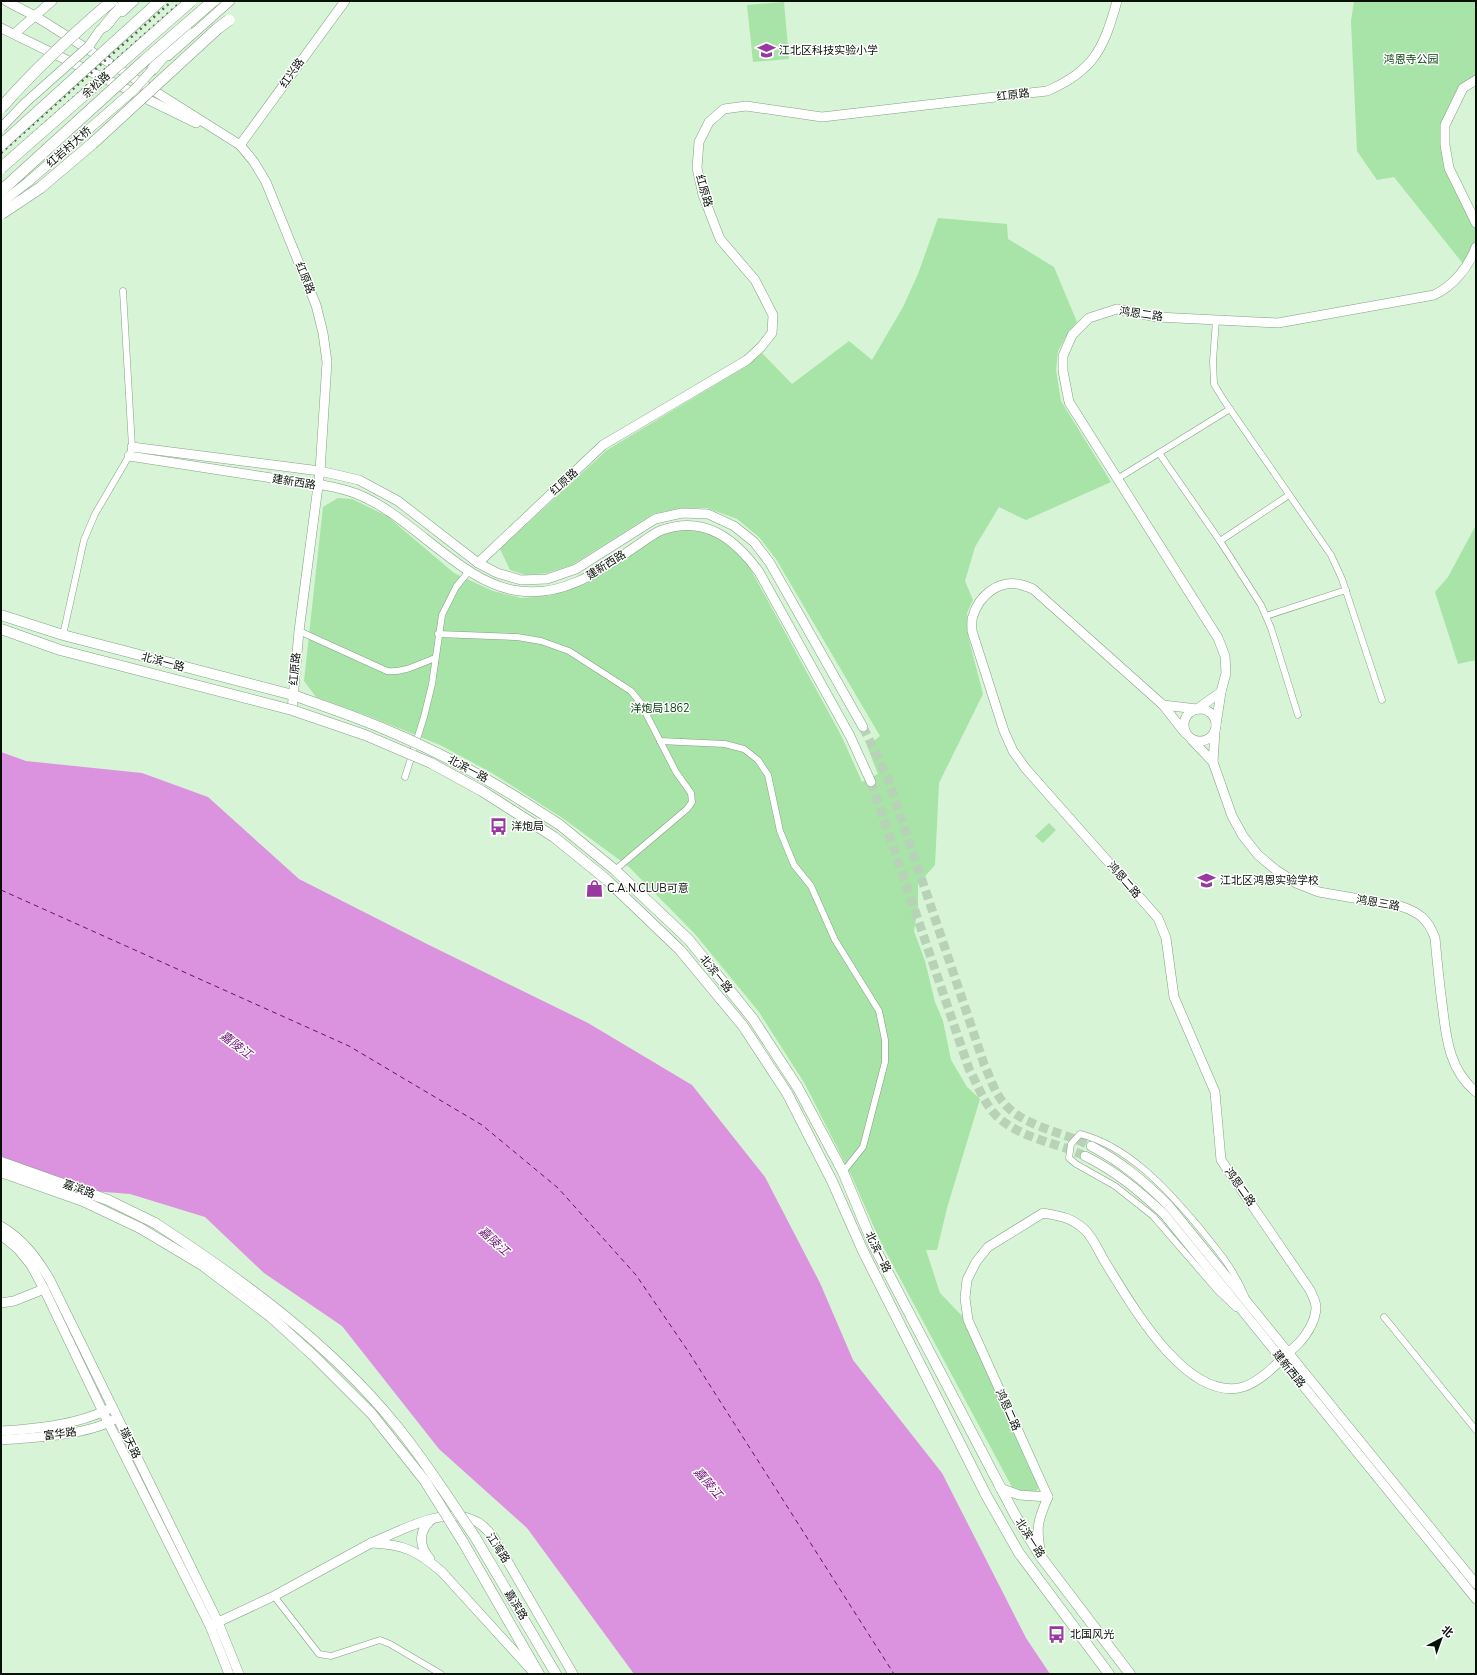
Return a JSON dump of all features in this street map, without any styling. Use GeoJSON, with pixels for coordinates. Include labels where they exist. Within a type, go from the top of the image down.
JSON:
{"type":"FeatureCollection","features":[{"type":"Feature","properties":{"kind":"highway"},"geometry":{"type":"LineString","coordinates":[[1,108],[19,87],[112,1]]}},
{"type":"Feature","properties":{"kind":"highway"},"geometry":{"type":"LineString","coordinates":[[106,26],[126,1]]}},
{"type":"Feature","properties":{"kind":"highway","name":"余松路"},"geometry":{"type":"LineString","coordinates":[[1,145],[160,1]]}},
{"type":"Feature","properties":{"kind":"highway","name":"余松路"},"geometry":{"type":"LineString","coordinates":[[1,168],[191,1]]}},
{"type":"Feature","properties":{"kind":"highway"},"geometry":{"type":"LineString","coordinates":[[1,191],[213,1]]}},
{"type":"Feature","properties":{"kind":"highway"},"geometry":{"type":"LineString","coordinates":[[152,70],[196,16]]}},
{"type":"Feature","properties":{"kind":"highway"},"geometry":{"type":"LineString","coordinates":[[1,214],[40,188],[92,144],[217,29],[229,20]]}},
{"type":"Feature","properties":{"kind":"main road","name":"北滨一路"},"geometry":{"type":"LineString","coordinates":[[1,615],[63,635],[293,695],[370,723],[436,752],[489,780],[560,825],[615,870],[689,940],[753,1019],[798,1088],[843,1172],[873,1244],[1015,1515],[1041,1557],[1130,1674]]}},
{"type":"Feature","properties":{"kind":"main road","name":"北滨一路"},"geometry":{"type":"LineString","coordinates":[[1,630],[60,650],[292,710],[365,735],[431,763],[482,791],[554,838],[607,880],[680,950],[742,1026],[787,1093],[832,1181],[863,1251],[989,1501],[1019,1553],[1109,1674]]}},
{"type":"Feature","properties":{"kind":"main road","name":"嘉滨路"},"geometry":{"type":"LineString","coordinates":[[1,1162],[108,1200],[155,1223],[204,1255],[253,1290],[345,1370],[394,1423],[427,1466],[475,1537],[556,1674]]}},
{"type":"Feature","properties":{"kind":"main road","name":"嘉滨路"},"geometry":{"type":"LineString","coordinates":[[1,1172],[83,1201],[140,1228],[202,1264],[271,1317],[316,1358],[372,1413],[425,1481],[464,1542],[539,1674]]}},
{"type":"Feature","properties":{"kind":"street"},"geometry":{"type":"LineString","coordinates":[[6,1],[23,4],[35,16],[240,145]]}},
{"type":"Feature","properties":{"kind":"street"},"geometry":{"type":"LineString","coordinates":[[14,34],[52,1]]}},
{"type":"Feature","properties":{"kind":"street"},"geometry":{"type":"LineString","coordinates":[[1,128],[25,103],[89,46],[100,30],[134,1]]}},
{"type":"Feature","properties":{"kind":"street"},"geometry":{"type":"LineString","coordinates":[[152,70],[230,1]]}},
{"type":"Feature","properties":{"kind":"street","name":"红兴路"},"geometry":{"type":"LineString","coordinates":[[240,145],[345,1]]}},
{"type":"Feature","properties":{"kind":"street","name":"红原路"},"geometry":{"type":"LineString","coordinates":[[478,563],[603,446],[747,360],[761,347],[772,333],[773,315],[755,280],[720,239],[703,195],[698,168],[699,142],[708,122],[724,109],[746,106],[822,117],[1047,91],[1066,83],[1083,70],[1098,52],[1109,29],[1118,1]]}},
{"type":"Feature","properties":{"kind":"street"},"geometry":{"type":"LineString","coordinates":[[1,28],[240,145]]}},
{"type":"Feature","properties":{"kind":"street"},"geometry":{"type":"LineString","coordinates":[[152,70],[217,29]]}},
{"type":"Feature","properties":{"kind":"street","name":"红岩村大桥"},"geometry":{"type":"LineString","coordinates":[[1,203],[28,182],[135,89],[152,70]]}},
{"type":"Feature","properties":{"kind":"street"},"geometry":{"type":"LineString","coordinates":[[1476,80],[1464,88],[1445,125],[1445,146],[1449,168],[1476,223]]}},
{"type":"Feature","properties":{"kind":"street","name":"红原路"},"geometry":{"type":"LineString","coordinates":[[240,145],[254,162],[266,182],[316,305],[323,332],[327,362],[320,471],[299,631],[292,710]]}},
{"type":"Feature","properties":{"kind":"street","name":"鸿恩二路"},"geometry":{"type":"LineString","coordinates":[[1213,762],[1215,728],[1226,673],[1225,656],[1218,638],[1069,402],[1063,371],[1063,356],[1072,335],[1089,318],[1117,309],[1157,317],[1278,323],[1434,295],[1446,289],[1461,272],[1476,247]]}},
{"type":"Feature","properties":{"kind":"street"},"geometry":{"type":"LineString","coordinates":[[63,635],[84,540],[95,514],[129,456],[132,446],[123,290]]}},
{"type":"Feature","properties":{"kind":"street"},"geometry":{"type":"LineString","coordinates":[[1216,320],[1213,361],[1214,384],[1331,555],[1346,590],[1382,700]]}},
{"type":"Feature","properties":{"kind":"street"},"geometry":{"type":"LineString","coordinates":[[1117,479],[1230,409]]}},
{"type":"Feature","properties":{"kind":"street","name":"建新西路"},"geometry":{"type":"LineString","coordinates":[[132,446],[320,471],[359,480],[398,501],[478,563],[497,573],[521,580],[547,579],[576,568],[655,519],[682,513],[708,514],[734,526],[754,542],[770,563],[863,726]]}},
{"type":"Feature","properties":{"kind":"street"},"geometry":{"type":"LineString","coordinates":[[1159,453],[1220,541],[1261,605],[1271,628],[1298,715]]}},
{"type":"Feature","properties":{"kind":"street","name":"建新西路"},"geometry":{"type":"LineString","coordinates":[[129,456],[318,485],[356,494],[390,511],[469,572],[494,584],[520,592],[549,591],[584,580],[661,530],[686,526],[709,529],[728,538],[746,554],[759,572],[850,736],[871,782]]}},
{"type":"Feature","properties":{"kind":"street"},"geometry":{"type":"LineString","coordinates":[[1220,541],[1289,495]]}},
{"type":"Feature","properties":{"kind":"street"},"geometry":{"type":"LineString","coordinates":[[405,777],[424,717],[432,684],[438,634],[442,615],[456,587],[469,572]]}},
{"type":"Feature","properties":{"kind":"street","name":"鸿恩二路"},"geometry":{"type":"LineString","coordinates":[[1048,1497],[968,1320],[965,1298],[968,1280],[976,1262],[988,1247],[1043,1213],[1066,1217],[1085,1230],[1144,1325],[1167,1352],[1189,1372],[1209,1383],[1227,1388],[1244,1387],[1260,1378],[1304,1339],[1312,1323],[1316,1306],[1310,1290],[1221,1160],[1214,1092],[1174,997],[1166,938],[1158,918],[1026,768],[1013,751],[1004,731],[972,631],[972,616],[980,602],[991,589],[1005,585],[1018,584],[1033,589],[1162,705],[1185,733]]}},
{"type":"Feature","properties":{"kind":"street"},"geometry":{"type":"LineString","coordinates":[[1266,616],[1346,590]]}},
{"type":"Feature","properties":{"kind":"street"},"geometry":{"type":"LineString","coordinates":[[299,631],[387,671],[395,672],[405,670],[435,658]]}},
{"type":"Feature","properties":{"kind":"street"},"geometry":{"type":"LineString","coordinates":[[438,634],[516,637],[542,641],[569,652],[631,691],[640,702],[676,772],[691,793],[692,802],[687,809],[615,870]]}},
{"type":"Feature","properties":{"kind":"street"},"geometry":{"type":"LineString","coordinates":[[1213,762],[1185,733],[1185,718],[1188,714],[1221,692]]}},
{"type":"Feature","properties":{"kind":"street"},"geometry":{"type":"LineString","coordinates":[[1162,705],[1208,711],[1213,716],[1215,728],[1208,739],[1203,741],[1192,740]]}},
{"type":"Feature","properties":{"kind":"street"},"geometry":{"type":"LineString","coordinates":[[660,741],[725,744],[744,749],[758,760],[768,775],[780,831],[794,865],[811,886],[835,940],[879,1011],[885,1040],[885,1062],[863,1147],[843,1172]]}},
{"type":"Feature","properties":{"kind":"street","name":"鸿恩三路"},"geometry":{"type":"LineString","coordinates":[[1213,762],[1232,816],[1243,836],[1258,855],[1276,870],[1296,883],[1319,892],[1400,906],[1412,910],[1423,917],[1431,926],[1435,938],[1447,1044],[1456,1068],[1470,1087],[1476,1092]]}},
{"type":"Feature","properties":{"kind":"street"},"geometry":{"type":"LineString","coordinates":[[1247,1301],[1238,1279],[1220,1252],[1181,1205],[1150,1174],[1125,1155],[1092,1137],[1080,1134],[1071,1144],[1069,1158],[1076,1164],[1115,1186],[1153,1216],[1218,1291],[1253,1325]]}},
{"type":"Feature","properties":{"kind":"street","name":"建新西路"},"geometry":{"type":"LineString","coordinates":[[1090,1146],[1114,1158],[1143,1180],[1170,1206],[1476,1584]]}},
{"type":"Feature","properties":{"kind":"street","name":"建新西路"},"geometry":{"type":"LineString","coordinates":[[1085,1156],[1108,1168],[1136,1188],[1164,1214],[1476,1599]]}},
{"type":"Feature","properties":{"kind":"street","name":"瑞天路"},"geometry":{"type":"LineString","coordinates":[[1,1226],[22,1242],[37,1258],[47,1274],[108,1410],[109,1423],[239,1674]]}},
{"type":"Feature","properties":{"kind":"street","name":"瑞天路"},"geometry":{"type":"LineString","coordinates":[[1,1235],[18,1249],[31,1265],[108,1410],[117,1418],[214,1624],[229,1674]]}},
{"type":"Feature","properties":{"kind":"street"},"geometry":{"type":"LineString","coordinates":[[1,1304],[14,1301],[44,1289]]}},
{"type":"Feature","properties":{"kind":"street"},"geometry":{"type":"LineString","coordinates":[[1384,1317],[1476,1430]]}},
{"type":"Feature","properties":{"kind":"street","name":"富华路"},"geometry":{"type":"LineString","coordinates":[[1,1431],[27,1430],[65,1424],[108,1410]]}},
{"type":"Feature","properties":{"kind":"street","name":"富华路"},"geometry":{"type":"LineString","coordinates":[[1,1440],[28,1439],[80,1432],[109,1423],[117,1418]]}},
{"type":"Feature","properties":{"kind":"street"},"geometry":{"type":"LineString","coordinates":[[1000,1488],[1019,1496],[1048,1497],[1039,1517],[1037,1527],[1041,1557]]}},
{"type":"Feature","properties":{"kind":"street","name":"江湾路"},"geometry":{"type":"LineString","coordinates":[[214,1624],[274,1596],[371,1543],[432,1518],[458,1516],[473,1520],[485,1528],[494,1538],[574,1674]]}},
{"type":"Feature","properties":{"kind":"street"},"geometry":{"type":"LineString","coordinates":[[432,1518],[423,1528],[421,1541],[428,1556],[535,1674]]}},
{"type":"Feature","properties":{"kind":"street"},"geometry":{"type":"LineString","coordinates":[[371,1543],[390,1544],[418,1553],[442,1572]]}},
{"type":"Feature","properties":{"kind":"street"},"geometry":{"type":"LineString","coordinates":[[274,1596],[320,1654],[331,1656],[380,1640],[390,1644],[441,1674]]}},
{"type":"Feature","properties":{"kind":"green space","name":"鸿恩寺公园"},"geometry":{"type":"Polygon","coordinates":[[[1354,1],[1476,1],[1476,77],[1461,90],[1443,146],[1476,227],[1476,244],[1464,265],[1394,177],[1377,180],[1357,151],[1351,21],[1354,1]]]}},
{"type":"Feature","properties":{"kind":"green space"},"geometry":{"type":"Polygon","coordinates":[[[784,2],[789,59],[753,62],[747,5],[784,2]]]}},
{"type":"Feature","properties":{"kind":"green space","name":"洋炮局1862"},"geometry":{"type":"Polygon","coordinates":[[[938,218],[1007,224],[1008,239],[1054,267],[1077,322],[1069,331],[1058,351],[1056,370],[1061,401],[1111,482],[1026,520],[999,507],[975,547],[965,581],[973,600],[967,613],[968,636],[983,694],[939,783],[935,865],[918,884],[918,907],[914,931],[925,961],[935,1002],[943,1021],[951,1060],[967,1087],[980,1099],[947,1208],[937,1250],[926,1250],[940,1293],[965,1319],[1039,1488],[1035,1492],[1013,1489],[880,1241],[853,1179],[805,1084],[759,1012],[695,934],[629,867],[564,819],[492,773],[440,745],[371,717],[316,697],[304,681],[323,507],[338,498],[352,499],[387,516],[454,573],[493,591],[521,598],[549,596],[585,583],[662,533],[687,529],[709,532],[727,541],[744,557],[842,737],[862,782],[878,774],[867,746],[880,736],[776,559],[759,537],[737,519],[707,508],[681,508],[653,514],[572,565],[547,573],[526,575],[510,570],[500,549],[607,450],[750,364],[762,353],[792,384],[849,341],[872,360],[903,307],[918,274],[938,218]]]}},
{"type":"Feature","properties":{"kind":"green space"},"geometry":{"type":"Polygon","coordinates":[[[1476,525],[1476,660],[1458,664],[1435,592],[1448,577],[1476,525]]]}},
{"type":"Feature","properties":{"kind":"green space"},"geometry":{"type":"Polygon","coordinates":[[[1049,823],[1056,830],[1043,843],[1035,836],[1049,823]]]}},
{"type":"Feature","properties":{"kind":"water","name":"嘉陵江"},"geometry":{"type":"Polygon","coordinates":[[[1,752],[26,761],[142,773],[208,797],[299,879],[588,1023],[692,1085],[765,1177],[820,1283],[853,1360],[942,1473],[1026,1638],[1050,1674],[634,1674],[527,1528],[439,1449],[342,1326],[264,1273],[205,1217],[130,1194],[42,1187],[1,1170],[1,752]]]}},
{"type":"Feature","properties":{"kind":"ferry route"},"geometry":{"type":"LineString","coordinates":[[1,890],[349,1046],[482,1125],[558,1188],[636,1275],[688,1351],[894,1674]]}},
{"type":"Feature","properties":{"kind":"tunnel"},"geometry":{"type":"LineString","coordinates":[[863,727],[887,776],[992,1084],[1006,1106],[1016,1114],[1028,1121],[1091,1146]]}},
{"type":"Feature","properties":{"kind":"tunnel"},"geometry":{"type":"LineString","coordinates":[[871,782],[969,1069],[986,1102],[995,1114],[1009,1126],[1030,1136],[1075,1151],[1085,1156]]}},
{"type":"Feature","properties":{"kind":"railway"},"geometry":{"type":"LineString","coordinates":[[1,153],[172,1]]}},
{"type":"Feature","properties":{"kind":"railway"},"geometry":{"type":"LineString","coordinates":[[1,162],[182,1]]}},
{"type":"Feature","properties":{"kind":"place","name":"江北区科技实验小学"},"geometry":{"type":"Point","coordinates":[766,50]}},
{"type":"Feature","properties":{"kind":"place","name":"洋炮局"},"geometry":{"type":"Point","coordinates":[498,826]}},
{"type":"Feature","properties":{"kind":"place","name":"江北区鸿恩实验学校"},"geometry":{"type":"Point","coordinates":[1207,880]}},
{"type":"Feature","properties":{"kind":"place","name":"C.A.N.CLUB可意"},"geometry":{"type":"Point","coordinates":[594,888]}},
{"type":"Feature","properties":{"kind":"place","name":"北国风光"},"geometry":{"type":"Point","coordinates":[1057,1634]}}]}
